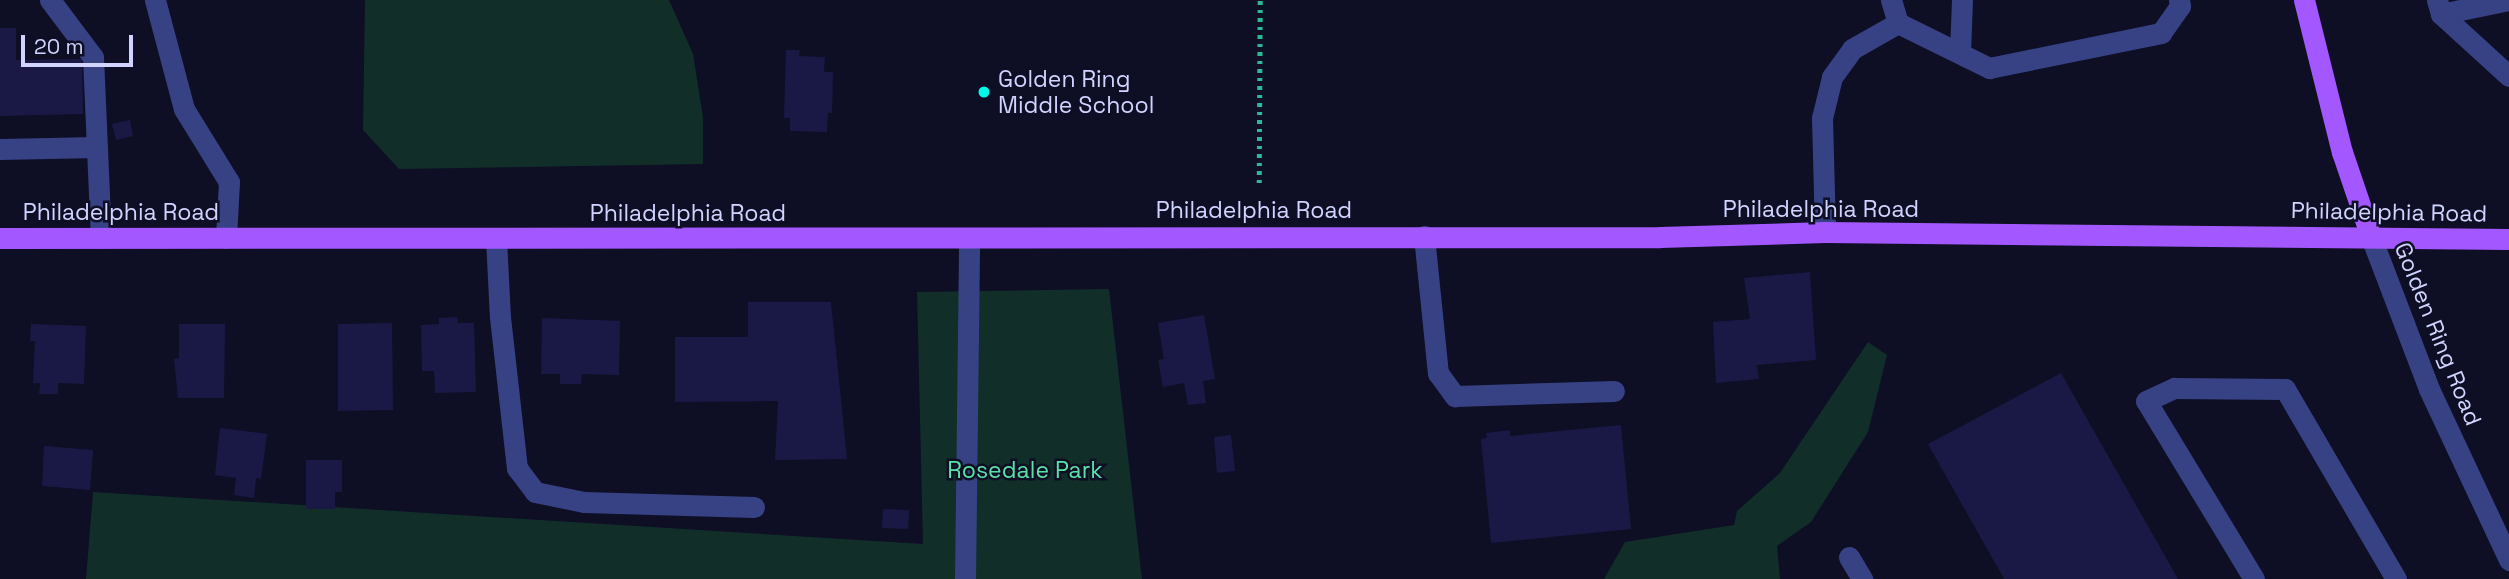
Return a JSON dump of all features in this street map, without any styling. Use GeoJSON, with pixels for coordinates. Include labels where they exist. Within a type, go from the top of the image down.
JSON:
{"type":"FeatureCollection","features":[{"type":"Feature","properties":{"kind":"main road","name":"Golden Ring Road"},"geometry":{"type":"LineString","coordinates":[[2304,0],[2342,152],[2371,237]]}},
{"type":"Feature","properties":{"kind":"main road","name":"Philadelphia Road"},"geometry":{"type":"LineString","coordinates":[[0,238],[1660,237],[1825,232],[2509,239]]}},
{"type":"Feature","properties":{"kind":"street"},"geometry":{"type":"LineString","coordinates":[[50,0],[93,57],[101,238]]}},
{"type":"Feature","properties":{"kind":"street"},"geometry":{"type":"LineString","coordinates":[[155,0],[184,109],[229,183],[226,238]]}},
{"type":"Feature","properties":{"kind":"street"},"geometry":{"type":"LineString","coordinates":[[1891,0],[1898,23],[1989,68],[2161,33],[2180,6],[2179,0]]}},
{"type":"Feature","properties":{"kind":"street"},"geometry":{"type":"LineString","coordinates":[[1960,52],[1962,0]]}},
{"type":"Feature","properties":{"kind":"street"},"geometry":{"type":"LineString","coordinates":[[2439,7],[2508,0]]}},
{"type":"Feature","properties":{"kind":"street"},"geometry":{"type":"LineString","coordinates":[[2439,7],[2509,76]]}},
{"type":"Feature","properties":{"kind":"street"},"geometry":{"type":"LineString","coordinates":[[1825,232],[1822,118],[1832,77],[1852,49],[1898,23]]}},
{"type":"Feature","properties":{"kind":"street"},"geometry":{"type":"LineString","coordinates":[[0,149],[97,147]]}},
{"type":"Feature","properties":{"kind":"street"},"geometry":{"type":"LineString","coordinates":[[1424,236],[1438,373],[1455,396],[1614,391]]}},
{"type":"Feature","properties":{"kind":"street","name":"Golden Ring Road"},"geometry":{"type":"LineString","coordinates":[[2371,237],[2429,389],[2508,554]]}},
{"type":"Feature","properties":{"kind":"street"},"geometry":{"type":"LineString","coordinates":[[965,579],[968,238]]}},
{"type":"Feature","properties":{"kind":"street"},"geometry":{"type":"LineString","coordinates":[[496,239],[503,344],[517,468],[536,492],[584,502],[754,507]]}},
{"type":"Feature","properties":{"kind":"street"},"geometry":{"type":"LineString","coordinates":[[2254,579],[2146,401],[2174,388],[2286,389],[2396,579]]}},
{"type":"Feature","properties":{"kind":"street"},"geometry":{"type":"LineString","coordinates":[[1849,557],[1862,579]]}},
{"type":"Feature","properties":{"kind":"path"},"geometry":{"type":"LineString","coordinates":[[1259,183],[1260,0]]}},
{"type":"Feature","properties":{"kind":"green space"},"geometry":{"type":"Polygon","coordinates":[[[365,0],[669,0],[693,54],[703,117],[703,164],[399,169],[363,130],[365,0]]]}},
{"type":"Feature","properties":{"kind":"green space","name":"Rosedale Park"},"geometry":{"type":"Polygon","coordinates":[[[1109,289],[1142,579],[86,579],[93,492],[923,544],[917,292],[1109,289]]]}},
{"type":"Feature","properties":{"kind":"green space"},"geometry":{"type":"Polygon","coordinates":[[[1868,342],[1887,355],[1868,432],[1811,522],[1777,546],[1780,579],[1604,579],[1625,542],[1734,525],[1737,511],[1780,473],[1868,342]]]}},
{"type":"Feature","properties":{"kind":"building"},"geometry":{"type":"Polygon","coordinates":[[[0,28],[16,28],[16,60],[82,59],[83,114],[0,116],[0,28]]]}},
{"type":"Feature","properties":{"kind":"building"},"geometry":{"type":"Polygon","coordinates":[[[786,50],[800,50],[799,56],[825,57],[824,72],[833,72],[832,113],[828,113],[827,132],[790,131],[790,118],[784,118],[786,50]]]}},
{"type":"Feature","properties":{"kind":"building"},"geometry":{"type":"Polygon","coordinates":[[[130,120],[133,136],[116,140],[112,124],[130,120]]]}},
{"type":"Feature","properties":{"kind":"building"},"geometry":{"type":"Polygon","coordinates":[[[1810,272],[1816,360],[1757,365],[1759,379],[1716,383],[1713,322],[1750,319],[1744,278],[1810,272]]]}},
{"type":"Feature","properties":{"kind":"building"},"geometry":{"type":"Polygon","coordinates":[[[748,302],[831,302],[847,459],[775,460],[778,401],[675,402],[675,337],[748,337],[748,302]]]}},
{"type":"Feature","properties":{"kind":"building"},"geometry":{"type":"Polygon","coordinates":[[[1204,315],[1215,379],[1203,381],[1206,403],[1188,405],[1184,383],[1163,387],[1158,360],[1164,359],[1158,323],[1204,315]]]}},
{"type":"Feature","properties":{"kind":"building"},"geometry":{"type":"Polygon","coordinates":[[[457,317],[458,323],[474,323],[476,392],[435,393],[434,371],[422,371],[421,325],[439,324],[439,318],[457,317]]]}},
{"type":"Feature","properties":{"kind":"building"},"geometry":{"type":"Polygon","coordinates":[[[542,318],[620,321],[619,375],[582,374],[581,384],[560,384],[560,374],[541,374],[542,318]]]}},
{"type":"Feature","properties":{"kind":"building"},"geometry":{"type":"Polygon","coordinates":[[[392,323],[393,410],[338,411],[338,324],[392,323]]]}},
{"type":"Feature","properties":{"kind":"building"},"geometry":{"type":"Polygon","coordinates":[[[31,324],[86,326],[84,384],[58,383],[58,394],[39,394],[40,383],[33,383],[35,341],[30,341],[31,324]]]}},
{"type":"Feature","properties":{"kind":"building"},"geometry":{"type":"Polygon","coordinates":[[[179,324],[225,324],[224,398],[178,398],[174,359],[179,358],[179,324]]]}},
{"type":"Feature","properties":{"kind":"building"},"geometry":{"type":"Polygon","coordinates":[[[2061,373],[2178,579],[2004,579],[1928,444],[2061,373]]]}},
{"type":"Feature","properties":{"kind":"building"},"geometry":{"type":"Polygon","coordinates":[[[1621,425],[1631,529],[1491,543],[1481,439],[1487,438],[1486,433],[1510,430],[1510,436],[1621,425]]]}},
{"type":"Feature","properties":{"kind":"building"},"geometry":{"type":"Polygon","coordinates":[[[220,428],[267,434],[261,479],[256,478],[254,498],[234,495],[236,478],[215,475],[220,428]]]}},
{"type":"Feature","properties":{"kind":"building"},"geometry":{"type":"Polygon","coordinates":[[[1231,435],[1235,471],[1217,473],[1214,437],[1231,435]]]}},
{"type":"Feature","properties":{"kind":"building"},"geometry":{"type":"Polygon","coordinates":[[[44,446],[93,450],[90,490],[42,486],[44,446]]]}},
{"type":"Feature","properties":{"kind":"building"},"geometry":{"type":"Polygon","coordinates":[[[306,460],[342,460],[342,492],[335,492],[335,509],[306,509],[306,460]]]}},
{"type":"Feature","properties":{"kind":"building"},"geometry":{"type":"Polygon","coordinates":[[[883,509],[909,510],[908,529],[882,528],[883,509]]]}},
{"type":"Feature","properties":{"kind":"place","name":"Golden Ring Middle School"},"geometry":{"type":"Point","coordinates":[984,92]}}]}
